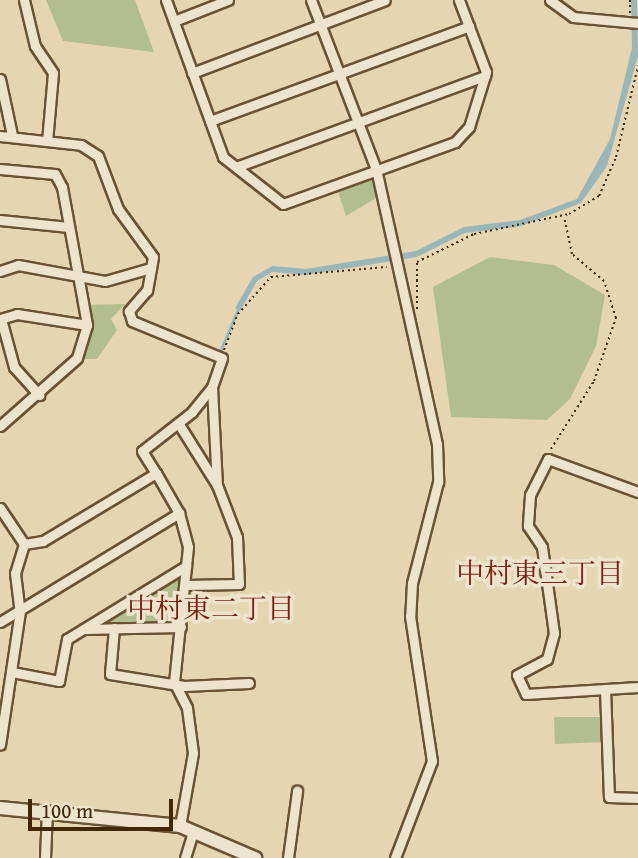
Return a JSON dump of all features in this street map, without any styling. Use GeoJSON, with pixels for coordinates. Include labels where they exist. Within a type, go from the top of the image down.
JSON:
{"type":"FeatureCollection","features":[{"type":"Feature","properties":{"kind":"street"},"geometry":{"type":"LineString","coordinates":[[24,0],[35,46],[53,73],[47,141]]}},
{"type":"Feature","properties":{"kind":"street"},"geometry":{"type":"LineString","coordinates":[[166,0],[223,157],[284,204],[455,142],[469,127],[485,76],[459,0]]}},
{"type":"Feature","properties":{"kind":"street"},"geometry":{"type":"LineString","coordinates":[[174,21],[228,0]]}},
{"type":"Feature","properties":{"kind":"street"},"geometry":{"type":"LineString","coordinates":[[311,0],[376,169],[437,444],[438,482],[412,583],[410,616],[432,761],[395,858]]}},
{"type":"Feature","properties":{"kind":"street"},"geometry":{"type":"LineString","coordinates":[[192,73],[385,0]]}},
{"type":"Feature","properties":{"kind":"street"},"geometry":{"type":"LineString","coordinates":[[551,0],[573,17],[634,23]]}},
{"type":"Feature","properties":{"kind":"street"},"geometry":{"type":"LineString","coordinates":[[210,121],[469,26]]}},
{"type":"Feature","properties":{"kind":"street"},"geometry":{"type":"LineString","coordinates":[[236,167],[485,76]]}},
{"type":"Feature","properties":{"kind":"street"},"geometry":{"type":"LineString","coordinates":[[0,79],[12,135]]}},
{"type":"Feature","properties":{"kind":"street"},"geometry":{"type":"LineString","coordinates":[[0,136],[12,135],[81,145],[98,156],[118,209],[150,245],[151,268],[147,290],[129,311],[132,321],[222,358],[212,387],[180,425],[142,451],[179,513],[186,566],[174,682],[187,708],[194,753],[180,826]]}},
{"type":"Feature","properties":{"kind":"street"},"geometry":{"type":"LineString","coordinates":[[0,169],[55,174],[69,227],[87,325],[77,358],[39,395],[0,426]]}},
{"type":"Feature","properties":{"kind":"street"},"geometry":{"type":"LineString","coordinates":[[0,220],[69,227]]}},
{"type":"Feature","properties":{"kind":"street"},"geometry":{"type":"LineString","coordinates":[[0,271],[18,265],[105,281],[151,268]]}},
{"type":"Feature","properties":{"kind":"street"},"geometry":{"type":"LineString","coordinates":[[39,395],[14,367],[1,319],[17,314],[87,325]]}},
{"type":"Feature","properties":{"kind":"street"},"geometry":{"type":"LineString","coordinates":[[212,387],[217,485]]}},
{"type":"Feature","properties":{"kind":"street"},"geometry":{"type":"LineString","coordinates":[[180,425],[217,485],[237,537],[239,584],[186,585]]}},
{"type":"Feature","properties":{"kind":"street"},"geometry":{"type":"LineString","coordinates":[[638,492],[548,459],[530,495],[528,526],[542,547],[554,634],[547,659],[517,675],[526,694],[638,687]]}},
{"type":"Feature","properties":{"kind":"street"},"geometry":{"type":"LineString","coordinates":[[24,544],[43,541],[156,473]]}},
{"type":"Feature","properties":{"kind":"street"},"geometry":{"type":"LineString","coordinates":[[0,508],[24,544]]}},
{"type":"Feature","properties":{"kind":"street"},"geometry":{"type":"LineString","coordinates":[[0,622],[179,513]]}},
{"type":"Feature","properties":{"kind":"street"},"geometry":{"type":"LineString","coordinates":[[0,745],[2,715],[12,672],[20,611],[15,573],[24,544]]}},
{"type":"Feature","properties":{"kind":"street"},"geometry":{"type":"LineString","coordinates":[[12,672],[60,681],[67,639],[186,566]]}},
{"type":"Feature","properties":{"kind":"street"},"geometry":{"type":"LineString","coordinates":[[114,628],[110,674],[174,682],[248,683]]}},
{"type":"Feature","properties":{"kind":"street"},"geometry":{"type":"LineString","coordinates":[[84,629],[181,628]]}},
{"type":"Feature","properties":{"kind":"street"},"geometry":{"type":"LineString","coordinates":[[605,689],[609,797],[638,798]]}},
{"type":"Feature","properties":{"kind":"street"},"geometry":{"type":"LineString","coordinates":[[288,858],[296,791]]}},
{"type":"Feature","properties":{"kind":"street"},"geometry":{"type":"LineString","coordinates":[[0,808],[47,810],[180,826],[255,858]]}},
{"type":"Feature","properties":{"kind":"street"},"geometry":{"type":"LineString","coordinates":[[45,858],[47,810]]}},
{"type":"Feature","properties":{"kind":"street"},"geometry":{"type":"LineString","coordinates":[[185,858],[193,831]]}},
{"type":"Feature","properties":{"kind":"path"},"geometry":{"type":"LineString","coordinates":[[630,0],[634,23]]}},
{"type":"Feature","properties":{"kind":"path"},"geometry":{"type":"LineString","coordinates":[[418,316],[417,262],[474,234],[564,215],[587,206],[607,185],[638,65]]}},
{"type":"Feature","properties":{"kind":"path"},"geometry":{"type":"LineString","coordinates":[[548,459],[594,381],[616,318],[604,281],[572,254],[564,215]]}},
{"type":"Feature","properties":{"kind":"path"},"geometry":{"type":"LineString","coordinates":[[222,358],[238,314],[271,277],[388,268]]}},
{"type":"Feature","properties":{"kind":"green space"},"geometry":{"type":"Polygon","coordinates":[[[46,0],[135,0],[154,52],[63,41],[46,0]]]}},
{"type":"Feature","properties":{"kind":"green space"},"geometry":{"type":"Polygon","coordinates":[[[374,173],[376,198],[346,216],[337,188],[374,173]]]}},
{"type":"Feature","properties":{"kind":"green space"},"geometry":{"type":"Polygon","coordinates":[[[490,257],[554,265],[605,295],[596,346],[570,399],[547,420],[451,417],[433,287],[490,257]]]}},
{"type":"Feature","properties":{"kind":"green space"},"geometry":{"type":"Polygon","coordinates":[[[125,304],[111,319],[117,330],[97,359],[81,359],[91,325],[86,305],[125,304]]]}},
{"type":"Feature","properties":{"kind":"green space"},"geometry":{"type":"Polygon","coordinates":[[[184,569],[179,625],[90,627],[184,569]]]}},
{"type":"Feature","properties":{"kind":"green space"},"geometry":{"type":"Polygon","coordinates":[[[554,717],[604,717],[605,742],[555,744],[554,717]]]}},
{"type":"Feature","properties":{"kind":"water"},"geometry":{"type":"Polygon","coordinates":[[[631,0],[637,0],[638,56],[607,166],[581,203],[521,226],[465,233],[417,257],[306,275],[272,272],[257,281],[240,311],[235,308],[253,277],[272,266],[306,269],[416,251],[464,227],[520,220],[577,199],[610,139],[632,48],[631,0]]]}},
{"type":"Feature","properties":{"kind":"waterway"},"geometry":{"type":"LineString","coordinates":[[209,378],[239,307]]}},
{"type":"Feature","properties":{"kind":"district","name":"中村東三丁目"},"geometry":{"type":"Point","coordinates":[540,573]}},
{"type":"Feature","properties":{"kind":"district","name":"中村東二丁目"},"geometry":{"type":"Point","coordinates":[211,608]}}]}
